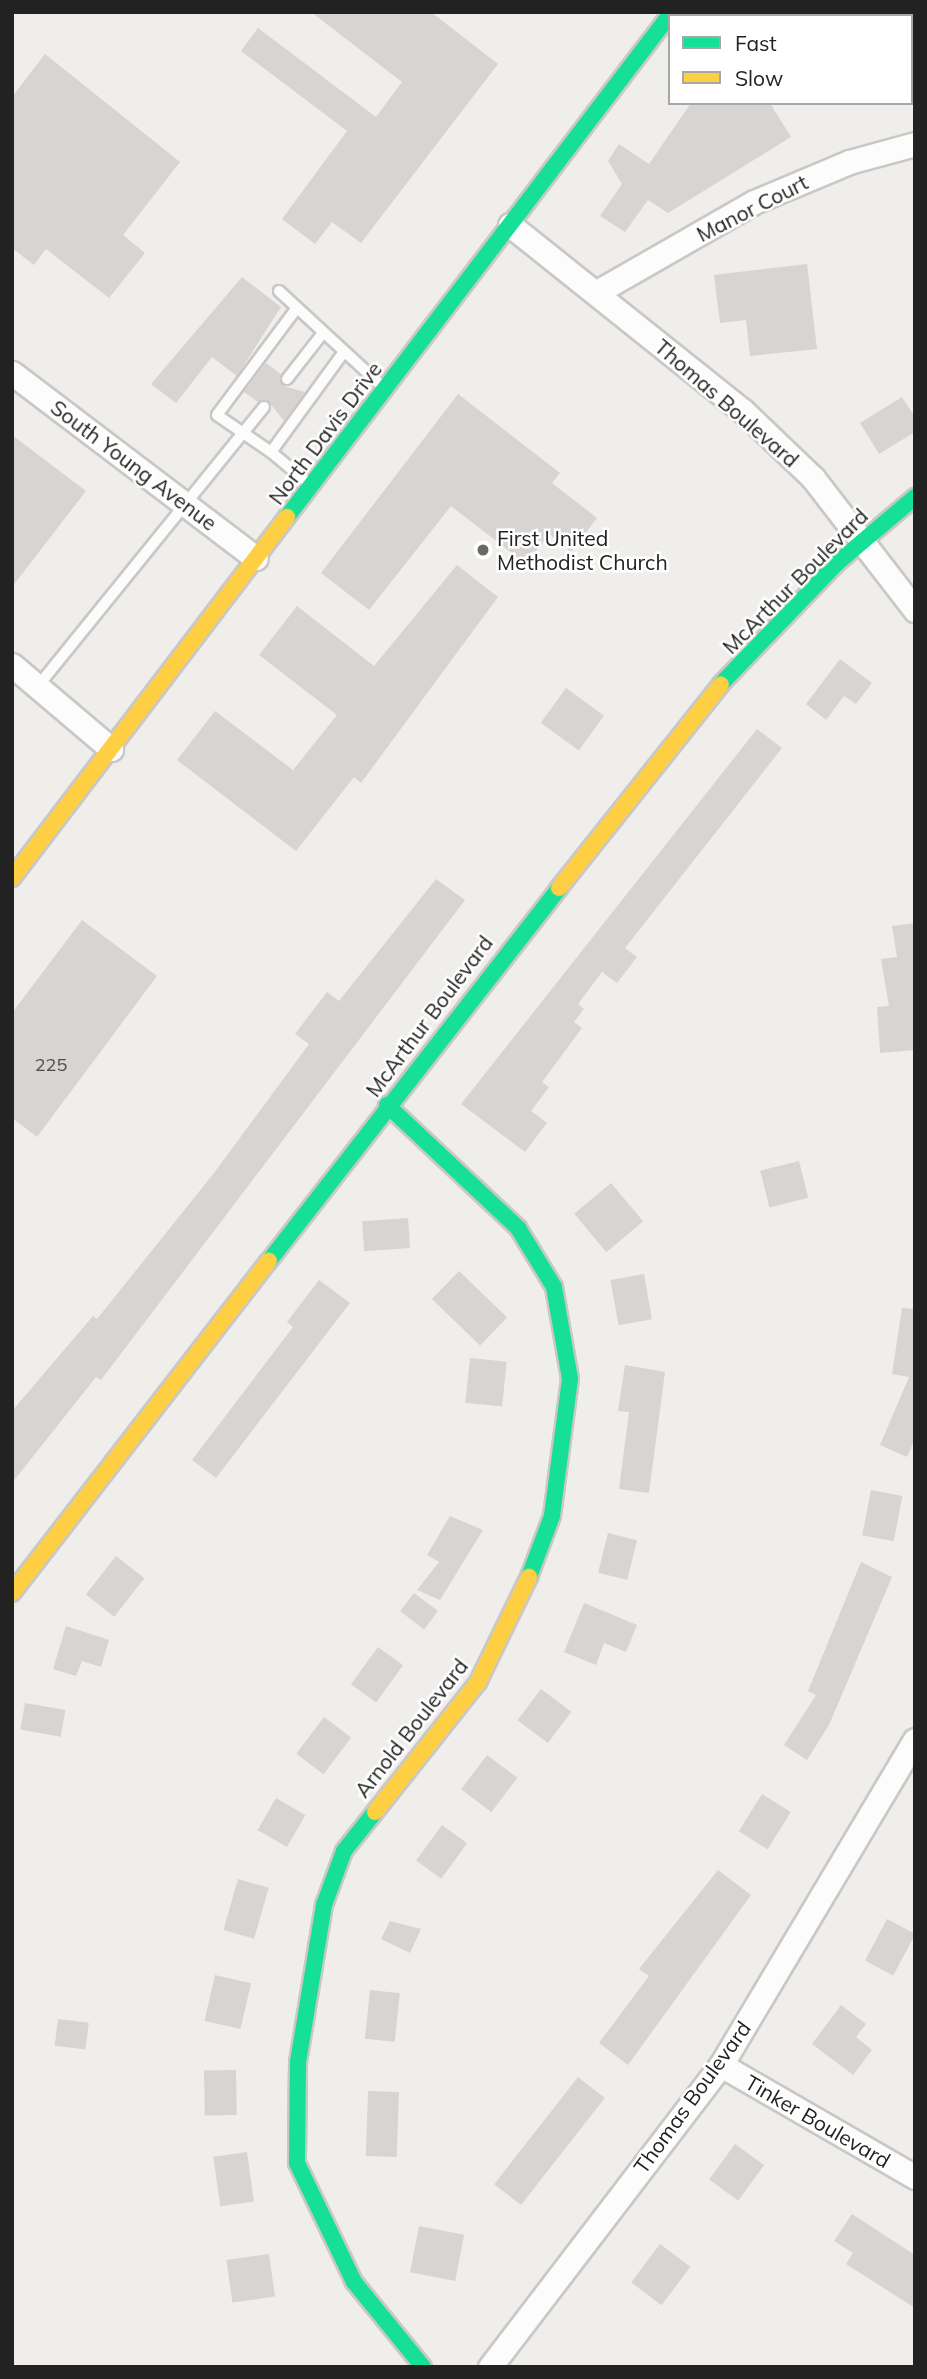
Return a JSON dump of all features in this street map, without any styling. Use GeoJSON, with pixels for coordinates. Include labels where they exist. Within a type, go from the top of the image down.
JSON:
{"type":"FeatureCollection","features":[{"type":"Feature","properties":{"kind":"street","name":"North Davis Drive"},"geometry":{"type":"LineString","coordinates":[[12,878],[668,17]]}},
{"type":"Feature","properties":{"kind":"street","name":"Manor Court"},"geometry":{"type":"LineString","coordinates":[[597,292],[754,202],[849,162],[915,144]]}},
{"type":"Feature","properties":{"kind":"street","name":"Thomas Boulevard"},"geometry":{"type":"LineString","coordinates":[[510,225],[744,411],[813,478],[915,610]]}},
{"type":"Feature","properties":{"kind":"street","name":"South Young Avenue"},"geometry":{"type":"LineString","coordinates":[[12,373],[256,558]]}},
{"type":"Feature","properties":{"kind":"street","name":"McArthur Boulevard"},"geometry":{"type":"LineString","coordinates":[[12,1593],[387,1105],[700,706],[862,539],[915,497]]}},
{"type":"Feature","properties":{"kind":"street"},"geometry":{"type":"LineString","coordinates":[[12,666],[111,749]]}},
{"type":"Feature","properties":{"kind":"street","name":"Arnold Boulevard"},"geometry":{"type":"LineString","coordinates":[[387,1105],[518,1228],[554,1287],[570,1379],[552,1516],[513,1620],[478,1682],[344,1851],[324,1905],[309,1981],[298,2062],[296,2163],[354,2281],[423,2367]]}},
{"type":"Feature","properties":{"kind":"street","name":"Thomas Boulevard"},"geometry":{"type":"LineString","coordinates":[[490,2367],[721,2065],[914,1749]]}},
{"type":"Feature","properties":{"kind":"street","name":"Tinker Boulevard"},"geometry":{"type":"LineString","coordinates":[[721,2065],[915,2177]]}},
{"type":"Feature","properties":{"kind":"lane"},"geometry":{"type":"LineString","coordinates":[[279,291],[385,389]]}},
{"type":"Feature","properties":{"kind":"lane"},"geometry":{"type":"LineString","coordinates":[[296,309],[217,415],[271,452],[312,485]]}},
{"type":"Feature","properties":{"kind":"lane"},"geometry":{"type":"LineString","coordinates":[[287,379],[323,333]]}},
{"type":"Feature","properties":{"kind":"lane"},"geometry":{"type":"LineString","coordinates":[[271,452],[344,352]]}},
{"type":"Feature","properties":{"kind":"lane"},"geometry":{"type":"LineString","coordinates":[[38,686],[181,501],[243,434],[264,407]]}},
{"type":"Feature","properties":{"kind":"building"},"geometry":{"type":"Polygon","coordinates":[[[311,12],[431,12],[498,64],[361,243],[332,222],[315,244],[282,219],[347,131],[241,51],[258,28],[376,117],[402,82],[311,12]]]}},
{"type":"Feature","properties":{"kind":"building"},"geometry":{"type":"Polygon","coordinates":[[[45,54],[180,162],[123,235],[145,253],[109,298],[46,249],[34,265],[12,248],[12,97],[45,54]]]}},
{"type":"Feature","properties":{"kind":"building"},"geometry":{"type":"Polygon","coordinates":[[[690,105],[771,105],[791,137],[668,213],[648,200],[625,232],[600,216],[622,184],[608,161],[619,144],[649,164],[690,105]]]}},
{"type":"Feature","properties":{"kind":"building"},"geometry":{"type":"Polygon","coordinates":[[[807,264],[817,349],[750,356],[746,320],[720,323],[714,275],[807,264]]]}},
{"type":"Feature","properties":{"kind":"building"},"geometry":{"type":"Polygon","coordinates":[[[242,277],[281,307],[237,376],[212,357],[176,403],[151,384],[242,277]]]}},
{"type":"Feature","properties":{"kind":"building"},"geometry":{"type":"Polygon","coordinates":[[[266,363],[281,374],[283,386],[305,392],[284,421],[268,401],[258,402],[244,392],[266,363]]]}},
{"type":"Feature","properties":{"kind":"building"},"geometry":{"type":"Polygon","coordinates":[[[458,394],[560,473],[552,483],[597,518],[571,552],[549,534],[526,564],[451,506],[369,610],[321,573],[458,394]]]}},
{"type":"Feature","properties":{"kind":"building"},"geometry":{"type":"Polygon","coordinates":[[[902,397],[915,417],[915,432],[879,454],[860,423],[902,397]]]}},
{"type":"Feature","properties":{"kind":"building"},"geometry":{"type":"Polygon","coordinates":[[[12,435],[86,491],[12,587],[12,435]]]}},
{"type":"Feature","properties":{"kind":"building"},"geometry":{"type":"Polygon","coordinates":[[[457,565],[498,597],[361,783],[354,777],[296,851],[177,760],[215,711],[293,770],[337,715],[259,655],[297,606],[374,666],[457,565]]]}},
{"type":"Feature","properties":{"kind":"building"},"geometry":{"type":"Polygon","coordinates":[[[840,659],[872,683],[856,704],[844,696],[826,720],[806,704],[840,659]]]}},
{"type":"Feature","properties":{"kind":"building"},"geometry":{"type":"Polygon","coordinates":[[[566,688],[604,716],[579,750],[541,723],[566,688]]]}},
{"type":"Feature","properties":{"kind":"building"},"geometry":{"type":"Polygon","coordinates":[[[757,729],[782,748],[625,948],[637,957],[617,983],[602,972],[578,1004],[584,1009],[574,1022],[582,1028],[542,1082],[549,1087],[531,1111],[547,1123],[525,1152],[461,1104],[757,729]]]}},
{"type":"Feature","properties":{"kind":"building"},"geometry":{"type":"Polygon","coordinates":[[[436,879],[465,900],[101,1380],[96,1377],[12,1483],[12,1411],[93,1316],[97,1319],[214,1173],[309,1044],[295,1034],[327,992],[339,1001],[436,879]]]}},
{"type":"Feature","properties":{"kind":"building"},"geometry":{"type":"Polygon","coordinates":[[[82,920],[157,976],[37,1137],[12,1118],[12,1013],[82,920]]]}},
{"type":"Feature","properties":{"kind":"building"},"geometry":{"type":"Polygon","coordinates":[[[915,923],[915,1050],[880,1053],[877,1007],[889,1006],[881,959],[897,957],[892,926],[915,923]]]}},
{"type":"Feature","properties":{"kind":"building"},"geometry":{"type":"Polygon","coordinates":[[[799,1161],[808,1198],[769,1208],[760,1171],[799,1161]]]}},
{"type":"Feature","properties":{"kind":"building"},"geometry":{"type":"Polygon","coordinates":[[[611,1183],[643,1221],[606,1252],[574,1214],[611,1183]]]}},
{"type":"Feature","properties":{"kind":"building"},"geometry":{"type":"Polygon","coordinates":[[[408,1218],[410,1248],[364,1251],[362,1221],[408,1218]]]}},
{"type":"Feature","properties":{"kind":"building"},"geometry":{"type":"Polygon","coordinates":[[[459,1271],[507,1318],[480,1346],[432,1299],[459,1271]]]}},
{"type":"Feature","properties":{"kind":"building"},"geometry":{"type":"Polygon","coordinates":[[[644,1274],[652,1319],[619,1325],[611,1280],[644,1274]]]}},
{"type":"Feature","properties":{"kind":"building"},"geometry":{"type":"Polygon","coordinates":[[[319,1280],[350,1303],[216,1478],[192,1460],[293,1327],[287,1322],[319,1280]]]}},
{"type":"Feature","properties":{"kind":"building"},"geometry":{"type":"Polygon","coordinates":[[[902,1308],[915,1309],[915,1439],[907,1457],[880,1445],[909,1377],[892,1374],[902,1308]]]}},
{"type":"Feature","properties":{"kind":"building"},"geometry":{"type":"Polygon","coordinates":[[[470,1358],[507,1362],[502,1407],[465,1403],[470,1358]]]}},
{"type":"Feature","properties":{"kind":"building"},"geometry":{"type":"Polygon","coordinates":[[[625,1365],[665,1372],[649,1493],[619,1489],[629,1412],[618,1411],[625,1365]]]}},
{"type":"Feature","properties":{"kind":"building"},"geometry":{"type":"Polygon","coordinates":[[[871,1490],[902,1496],[894,1541],[862,1535],[871,1490]]]}},
{"type":"Feature","properties":{"kind":"building"},"geometry":{"type":"Polygon","coordinates":[[[450,1516],[483,1530],[440,1600],[417,1590],[439,1562],[427,1555],[450,1516]]]}},
{"type":"Feature","properties":{"kind":"building"},"geometry":{"type":"Polygon","coordinates":[[[608,1533],[637,1540],[627,1580],[598,1573],[608,1533]]]}},
{"type":"Feature","properties":{"kind":"building"},"geometry":{"type":"Polygon","coordinates":[[[116,1556],[144,1578],[114,1617],[86,1595],[116,1556]]]}},
{"type":"Feature","properties":{"kind":"building"},"geometry":{"type":"Polygon","coordinates":[[[861,1562],[892,1577],[829,1725],[807,1760],[784,1745],[816,1695],[808,1691],[861,1562]]]}},
{"type":"Feature","properties":{"kind":"building"},"geometry":{"type":"Polygon","coordinates":[[[414,1593],[438,1611],[424,1629],[400,1611],[414,1593]]]}},
{"type":"Feature","properties":{"kind":"building"},"geometry":{"type":"Polygon","coordinates":[[[584,1603],[637,1625],[626,1652],[604,1643],[596,1665],[564,1652],[584,1603]]]}},
{"type":"Feature","properties":{"kind":"building"},"geometry":{"type":"Polygon","coordinates":[[[66,1626],[109,1640],[101,1667],[82,1661],[76,1676],[53,1669],[66,1626]]]}},
{"type":"Feature","properties":{"kind":"building"},"geometry":{"type":"Polygon","coordinates":[[[378,1647],[403,1665],[376,1702],[351,1684],[378,1647]]]}},
{"type":"Feature","properties":{"kind":"building"},"geometry":{"type":"Polygon","coordinates":[[[541,1689],[571,1712],[548,1743],[518,1720],[541,1689]]]}},
{"type":"Feature","properties":{"kind":"building"},"geometry":{"type":"Polygon","coordinates":[[[25,1703],[65,1710],[61,1737],[20,1730],[25,1703]]]}},
{"type":"Feature","properties":{"kind":"building"},"geometry":{"type":"Polygon","coordinates":[[[324,1717],[351,1737],[323,1774],[296,1754],[324,1717]]]}},
{"type":"Feature","properties":{"kind":"building"},"geometry":{"type":"Polygon","coordinates":[[[487,1755],[517,1778],[491,1812],[461,1789],[487,1755]]]}},
{"type":"Feature","properties":{"kind":"building"},"geometry":{"type":"Polygon","coordinates":[[[762,1794],[791,1812],[768,1849],[739,1831],[762,1794]]]}},
{"type":"Feature","properties":{"kind":"building"},"geometry":{"type":"Polygon","coordinates":[[[276,1798],[305,1815],[287,1847],[258,1830],[276,1798]]]}},
{"type":"Feature","properties":{"kind":"building"},"geometry":{"type":"Polygon","coordinates":[[[442,1825],[467,1843],[441,1879],[416,1861],[442,1825]]]}},
{"type":"Feature","properties":{"kind":"building"},"geometry":{"type":"Polygon","coordinates":[[[718,1870],[751,1895],[628,2065],[599,2043],[649,1976],[639,1969],[718,1870]]]}},
{"type":"Feature","properties":{"kind":"building"},"geometry":{"type":"Polygon","coordinates":[[[238,1879],[269,1888],[254,1939],[223,1930],[238,1879]]]}},
{"type":"Feature","properties":{"kind":"building"},"geometry":{"type":"Polygon","coordinates":[[[887,1919],[915,1934],[893,1976],[865,1960],[887,1919]]]}},
{"type":"Feature","properties":{"kind":"building"},"geometry":{"type":"Polygon","coordinates":[[[390,1921],[421,1929],[410,1953],[381,1939],[390,1921]]]}},
{"type":"Feature","properties":{"kind":"building"},"geometry":{"type":"Polygon","coordinates":[[[215,1975],[251,1983],[240,2029],[204,2021],[215,1975]]]}},
{"type":"Feature","properties":{"kind":"building"},"geometry":{"type":"Polygon","coordinates":[[[370,1990],[400,1993],[395,2042],[365,2039],[370,1990]]]}},
{"type":"Feature","properties":{"kind":"building"},"geometry":{"type":"Polygon","coordinates":[[[841,2005],[866,2024],[856,2037],[872,2050],[853,2075],[812,2044],[841,2005]]]}},
{"type":"Feature","properties":{"kind":"building"},"geometry":{"type":"Polygon","coordinates":[[[58,2019],[89,2023],[85,2050],[55,2046],[58,2019]]]}},
{"type":"Feature","properties":{"kind":"building"},"geometry":{"type":"Polygon","coordinates":[[[236,2070],[237,2115],[205,2116],[204,2071],[236,2070]]]}},
{"type":"Feature","properties":{"kind":"building"},"geometry":{"type":"Polygon","coordinates":[[[578,2077],[605,2098],[521,2205],[494,2184],[578,2077]]]}},
{"type":"Feature","properties":{"kind":"building"},"geometry":{"type":"Polygon","coordinates":[[[368,2091],[399,2092],[397,2157],[366,2156],[368,2091]]]}},
{"type":"Feature","properties":{"kind":"building"},"geometry":{"type":"Polygon","coordinates":[[[735,2144],[764,2165],[738,2201],[709,2180],[735,2144]]]}},
{"type":"Feature","properties":{"kind":"building"},"geometry":{"type":"Polygon","coordinates":[[[247,2152],[254,2202],[220,2206],[213,2157],[247,2152]]]}},
{"type":"Feature","properties":{"kind":"building"},"geometry":{"type":"Polygon","coordinates":[[[852,2214],[915,2255],[915,2308],[846,2264],[853,2253],[834,2241],[852,2214]]]}},
{"type":"Feature","properties":{"kind":"building"},"geometry":{"type":"Polygon","coordinates":[[[419,2226],[464,2235],[455,2281],[410,2272],[419,2226]]]}},
{"type":"Feature","properties":{"kind":"building"},"geometry":{"type":"Polygon","coordinates":[[[660,2244],[690,2267],[661,2305],[631,2282],[660,2244]]]}},
{"type":"Feature","properties":{"kind":"building"},"geometry":{"type":"Polygon","coordinates":[[[269,2254],[275,2297],[232,2303],[226,2260],[269,2254]]]}},
{"type":"Feature","properties":{"kind":"traffic: fast"},"geometry":{"type":"LineString","coordinates":[[287,517],[668,17]]}},
{"type":"Feature","properties":{"kind":"traffic: fast"},"geometry":{"type":"LineString","coordinates":[[721,684],[836,564],[915,497]]}},
{"type":"Feature","properties":{"kind":"traffic: fast"},"geometry":{"type":"LineString","coordinates":[[269,1261],[559,888]]}},
{"type":"Feature","properties":{"kind":"traffic: fast"},"geometry":{"type":"LineString","coordinates":[[387,1105],[518,1228],[554,1287],[570,1379],[552,1516],[529,1577]]}},
{"type":"Feature","properties":{"kind":"traffic: fast"},"geometry":{"type":"LineString","coordinates":[[375,1812],[344,1851],[324,1905],[298,2062],[297,2163],[354,2282],[423,2367]]}},
{"type":"Feature","properties":{"kind":"traffic: slow"},"geometry":{"type":"LineString","coordinates":[[12,878],[287,517]]}},
{"type":"Feature","properties":{"kind":"traffic: slow"},"geometry":{"type":"LineString","coordinates":[[559,888],[721,684]]}},
{"type":"Feature","properties":{"kind":"traffic: slow"},"geometry":{"type":"LineString","coordinates":[[12,1593],[269,1261]]}},
{"type":"Feature","properties":{"kind":"traffic: slow"},"geometry":{"type":"LineString","coordinates":[[375,1812],[478,1682],[529,1577]]}},
{"type":"Feature","properties":{"kind":"place","name":"First United Methodist Church"},"geometry":{"type":"Point","coordinates":[483,550]}}]}
